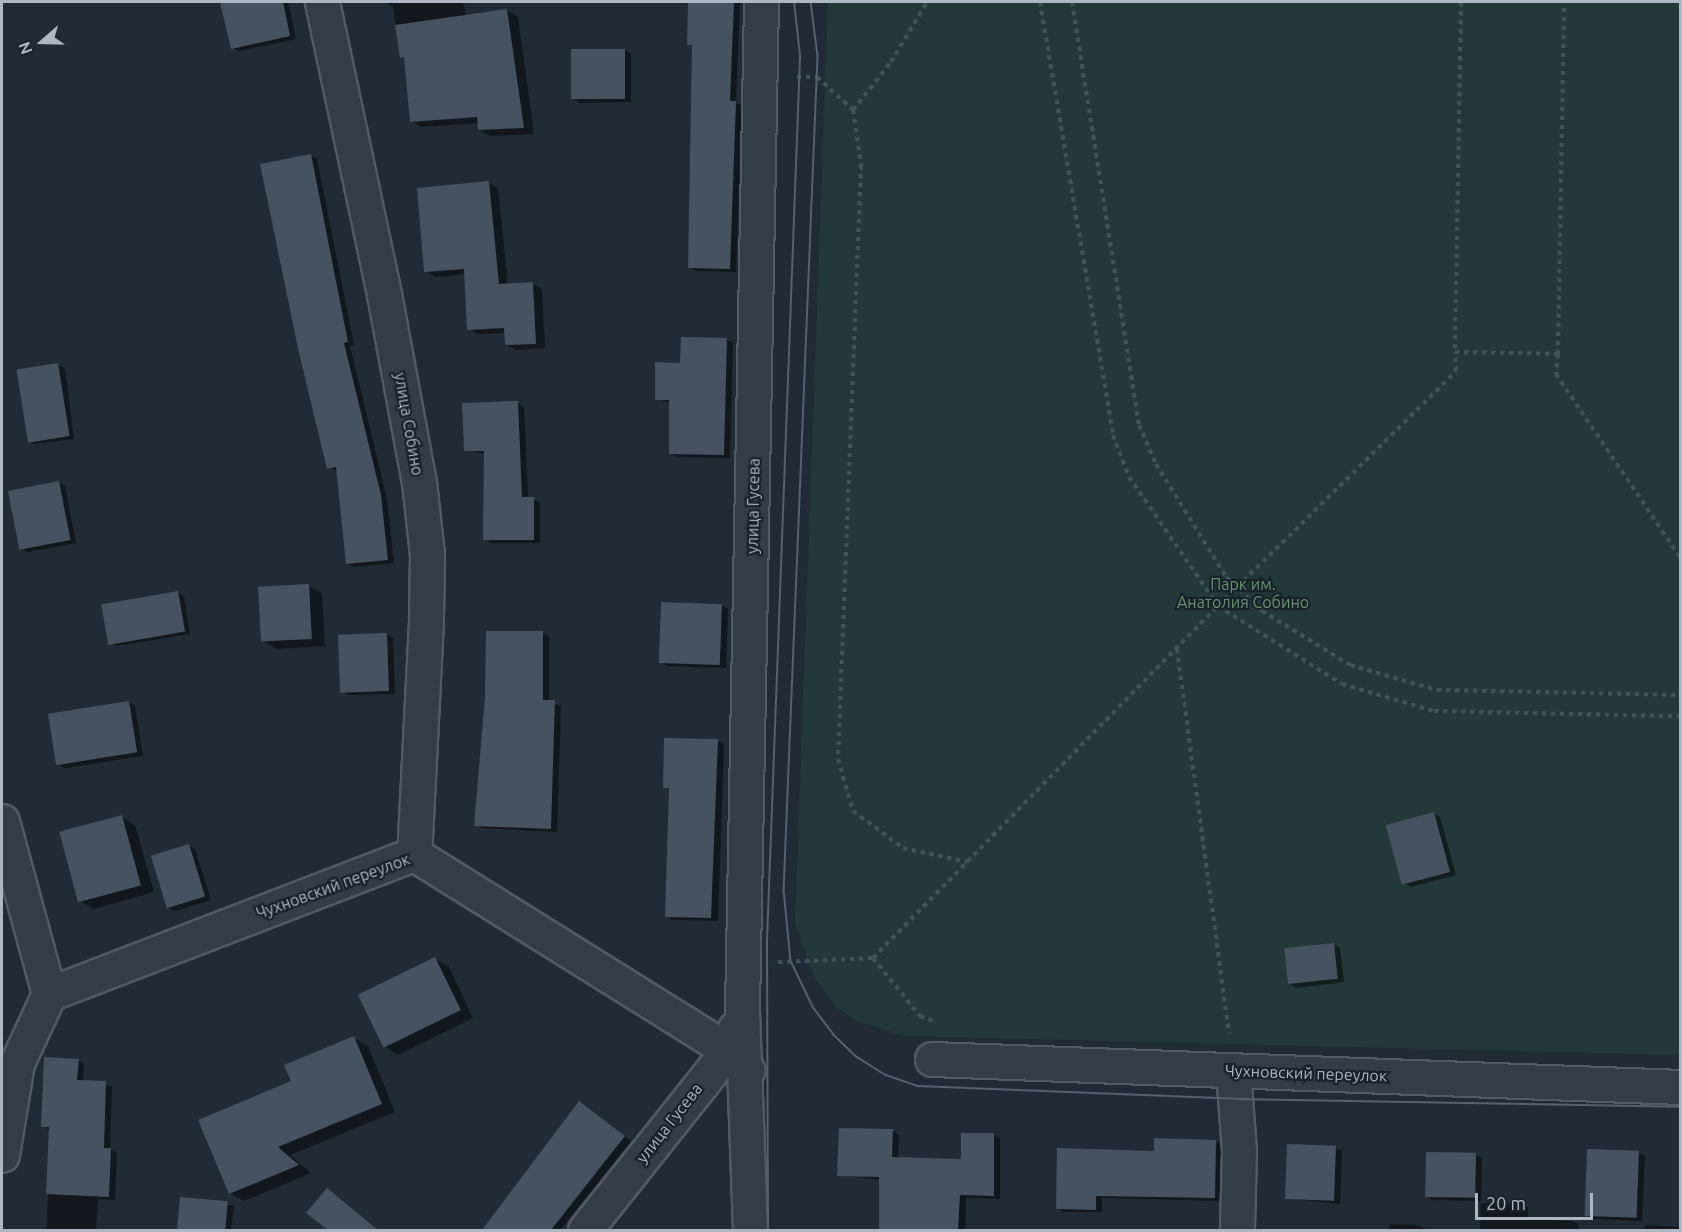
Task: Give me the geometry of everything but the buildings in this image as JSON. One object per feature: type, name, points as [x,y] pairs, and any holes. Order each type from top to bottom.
[{"type":"street","name":"улица Собино","points":[[322,2],[384,294],[419,482],[426,587],[414,854]]},
{"type":"street","name":"улица Гусева","points":[[750,1230],[737,1060],[745,963],[761,2]]},
{"type":"street","points":[[2,821],[49,994],[16,1064],[2,1155]]},
{"type":"street","name":"Чухновский переулок","points":[[49,994],[414,854],[737,1060]]},
{"type":"street","name":"Чухновский переулок","points":[[932,1059],[1680,1087]]},
{"type":"street","name":"улица Гусева","points":[[585,1230],[737,1060]]},
{"type":"street","points":[[1233,1071],[1239,1150],[1237,1230]]},
{"type":"path","points":[[853,110],[891,62],[927,2]]},
{"type":"path","points":[[1040,2],[1113,435],[1129,477],[1218,606],[1342,684],[1434,711],[1680,716]]},
{"type":"path","points":[[1072,2],[1139,425],[1156,464],[1237,588],[1262,611],[1350,665],[1437,690],[1680,695]]},
{"type":"path","points":[[745,963],[873,958],[1218,606],[1456,371],[1461,2]]},
{"type":"path","points":[[1564,2],[1556,374],[1680,557]]},
{"type":"path","points":[[761,76],[817,77],[853,110],[861,165],[838,759],[853,811],[903,848],[968,862]]},
{"type":"path","points":[[1455,352],[1558,354]]},
{"type":"path","points":[[1177,648],[1233,1071]]},
{"type":"green space","name":"Парк им. Анатолия Собино","points":[[828,2],[1680,2],[1680,1055],[904,1036],[854,1020],[835,1006],[815,979],[795,924]]},
{"type":"tram line","points":[[768,1230],[767,941],[800,56],[794,2]]},
{"type":"tram line","points":[[811,2],[818,56],[784,890],[791,961],[813,1007],[833,1034],[857,1057],[886,1075],[918,1086],[1237,1099],[1680,1107]]}]
